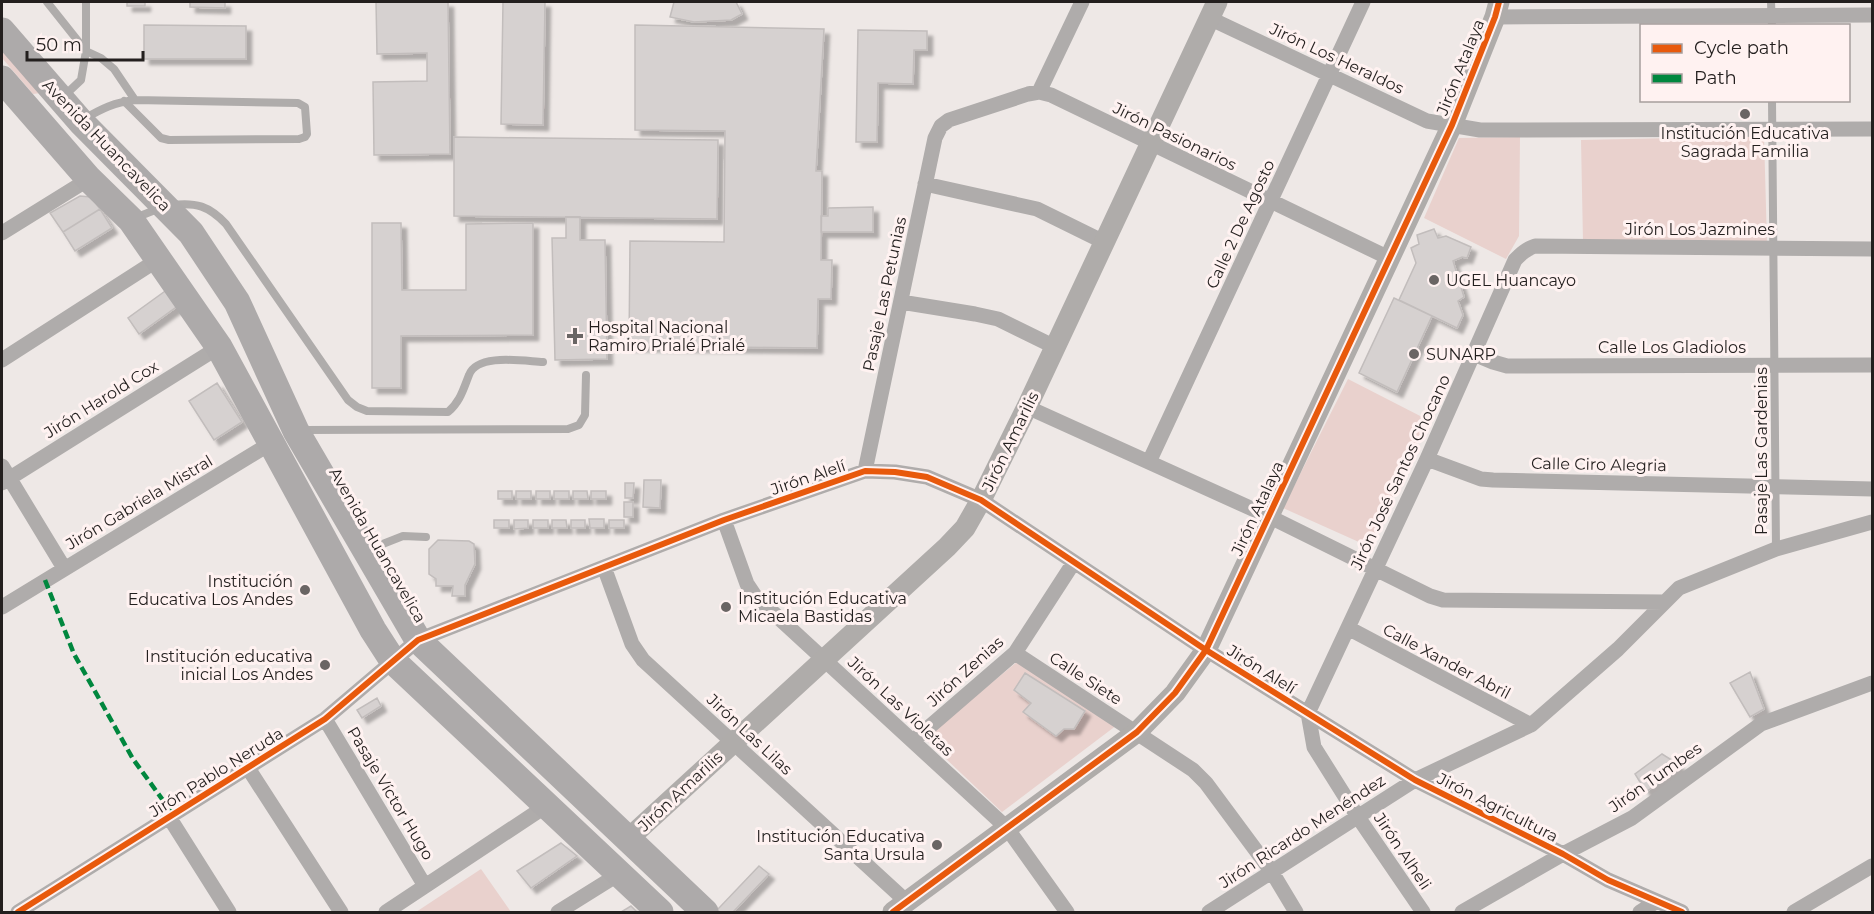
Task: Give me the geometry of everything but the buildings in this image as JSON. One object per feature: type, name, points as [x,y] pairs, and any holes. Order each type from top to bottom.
[{"type":"highway","name":"Avenida Huancavelica","points":[[2,31],[71,110],[191,233],[237,302],[296,431],[418,640],[705,912]]},
{"type":"highway","name":"Avenida Huancavelica","points":[[2,79],[88,179],[131,220],[219,346],[373,630],[393,661],[660,912]]},
{"type":"highway","points":[[48,133],[71,110]]},
{"type":"highway","points":[[329,549],[361,543]]},
{"type":"street","points":[[1039,92],[1082,2]]},
{"type":"street","name":"Calle 2 De Agosto","points":[[1149,462],[1363,2]]},
{"type":"street","points":[[1497,9],[1872,15]]},
{"type":"street","name":"Jirón Atalaya","points":[[900,907],[1137,732],[1175,693],[1206,650],[1452,125],[1497,9]]},
{"type":"street","name":"Jirón Los Heraldos","points":[[1213,10],[1329,74],[1426,121],[1480,130],[1872,129]]},
{"type":"street","name":"Jirón Amarilis","points":[[627,840],[947,547],[964,528],[981,500],[1027,407],[1213,10]]},
{"type":"street","name":"Pasaje Las Petunias","points":[[865,471],[935,138],[941,126],[949,120],[1039,92]]},
{"type":"street","name":"Jirón Pasionarios","points":[[1039,92],[1389,258]]},
{"type":"street","points":[[2,233],[88,179]]},
{"type":"street","points":[[925,184],[1037,209],[1104,242]]},
{"type":"street","name":"Jirón Los Jazmines","points":[[1527,249],[1535,246],[1872,249]]},
{"type":"street","name":"Jirón José Santos Chocano","points":[[1308,713],[1427,459],[1515,260],[1527,249]]},
{"type":"street","points":[[2,360],[159,259]]},
{"type":"street","points":[[901,302],[998,319],[1055,347]]},
{"type":"street","name":"Jirón Harold Cox","points":[[4,476],[219,346]]},
{"type":"street","name":"Calle Los Gladiolos","points":[[1474,354],[1507,366],[1872,365]]},
{"type":"street","points":[[1027,407],[1268,516],[1430,596],[1443,600],[1664,602]]},
{"type":"street","name":"Jirón Gabriela Mistral","points":[[2,607],[271,443],[296,431]]},
{"type":"street","name":"Calle Ciro Alegria","points":[[1427,459],[1487,480],[1872,489]]},
{"type":"street","name":"Jirón Alelí","points":[[418,640],[724,520],[865,471],[894,472],[927,477],[981,500],[1206,650],[1308,713]]},
{"type":"street","points":[[4,476],[64,568]]},
{"type":"street","name":"Jirón Las Violetas","points":[[724,520],[747,584],[755,596],[1007,828],[1067,912]]},
{"type":"street","name":"Jirón Ricardo Menéndez","points":[[1209,912],[1415,780],[1531,725],[1618,649],[1678,588],[1776,549],[1872,522]]},
{"type":"street","name":"Jirón Zenias","points":[[912,741],[1015,653],[1074,562]]},
{"type":"street","name":"Jirón Las Lilas","points":[[604,567],[632,644],[643,660],[733,742],[900,907]]},
{"type":"street","name":"Calle Xander Abril","points":[[1347,628],[1531,725]]},
{"type":"street","name":"Jirón Pablo Neruda","points":[[18,912],[325,719],[418,640]]},
{"type":"street","name":"Calle Siete","points":[[1015,653],[1192,770],[1206,783],[1272,872],[1296,912]]},
{"type":"street","name":"Jirón Tumbes","points":[[1462,912],[1563,854],[1632,818],[1761,724],[1872,683]]},
{"type":"street","name":"Jirón Agricultura","points":[[1308,713],[1415,780],[1563,854],[1608,880],[1682,912]]},
{"type":"street","name":"Jirón Alheli","points":[[1308,713],[1314,747],[1358,817],[1423,912]]},
{"type":"street","name":"Pasaje Víctor Hugo","points":[[325,719],[425,886]]},
{"type":"street","points":[[248,768],[341,912]]},
{"type":"street","points":[[386,912],[546,806]]},
{"type":"street","points":[[169,817],[229,912]]},
{"type":"street","points":[[1794,912],[1872,866]]},
{"type":"street","points":[[558,912],[619,874]]},
{"type":"street","points":[[1640,912],[1657,901]]},
{"type":"lane","points":[[47,2],[86,51],[101,58],[114,69],[135,100]]},
{"type":"lane","points":[[86,2],[86,51],[81,80],[71,110],[104,107],[124,101],[135,100],[298,103],[305,107],[306,134],[299,139],[168,141],[161,138],[124,101]]},
{"type":"lane","name":"Pasaje Las Gardenias","points":[[1772,102],[1776,549]]},
{"type":"lane","points":[[131,220],[164,206],[181,204],[200,205],[214,211],[226,224],[348,400],[367,411],[448,412],[457,404],[471,369],[488,360],[543,362]]},
{"type":"lane","points":[[296,431],[568,429],[579,425],[585,415],[586,375]]},
{"type":"lane","points":[[361,543],[403,536],[426,537]]},
{"type":"shaded area","points":[[2,39],[41,93],[33,94],[2,58]]},
{"type":"shaded area","points":[[1764,136],[1767,243],[1583,242],[1581,140]]},
{"type":"shaded area","points":[[1520,137],[1519,236],[1506,259],[1424,218],[1459,138]]},
{"type":"shaded area","points":[[1348,379],[1428,420],[1370,547],[1283,508]]},
{"type":"shaded area","points":[[1017,662],[1117,725],[1002,812],[924,738]]},
{"type":"shaded area","points":[[481,869],[511,912],[416,912]]},
{"type":"marked path","points":[[45,580],[74,654],[133,759],[173,814]]},
{"type":"cycle path","points":[[893,912],[1137,732],[1175,693],[1206,650],[1452,125],[1499,2]]},
{"type":"cycle path","points":[[18,912],[325,719],[418,640],[724,520],[865,471],[895,472],[927,477],[981,500],[1206,650],[1415,780],[1563,854],[1608,880],[1682,912]]},
{"type":"place","name":"Institución Educativa Sagrada Familia","points":[[1745,114]]},
{"type":"place","name":"UGEL Huancayo","points":[[1434,280]]},
{"type":"place","name":"Hospital Nacional Ramiro Prialé Prialé","points":[[575,336]]},
{"type":"place","name":"SUNARP","points":[[1414,354]]},
{"type":"place","name":"Institución Educativa Los Andes","points":[[305,590]]},
{"type":"place","name":"Institución Educativa Micaela Bastidas","points":[[726,607]]},
{"type":"place","name":"Institución educativa inicial Los Andes","points":[[325,665]]},
{"type":"place","name":"Institución Educativa Santa Ursula","points":[[937,845]]}]
